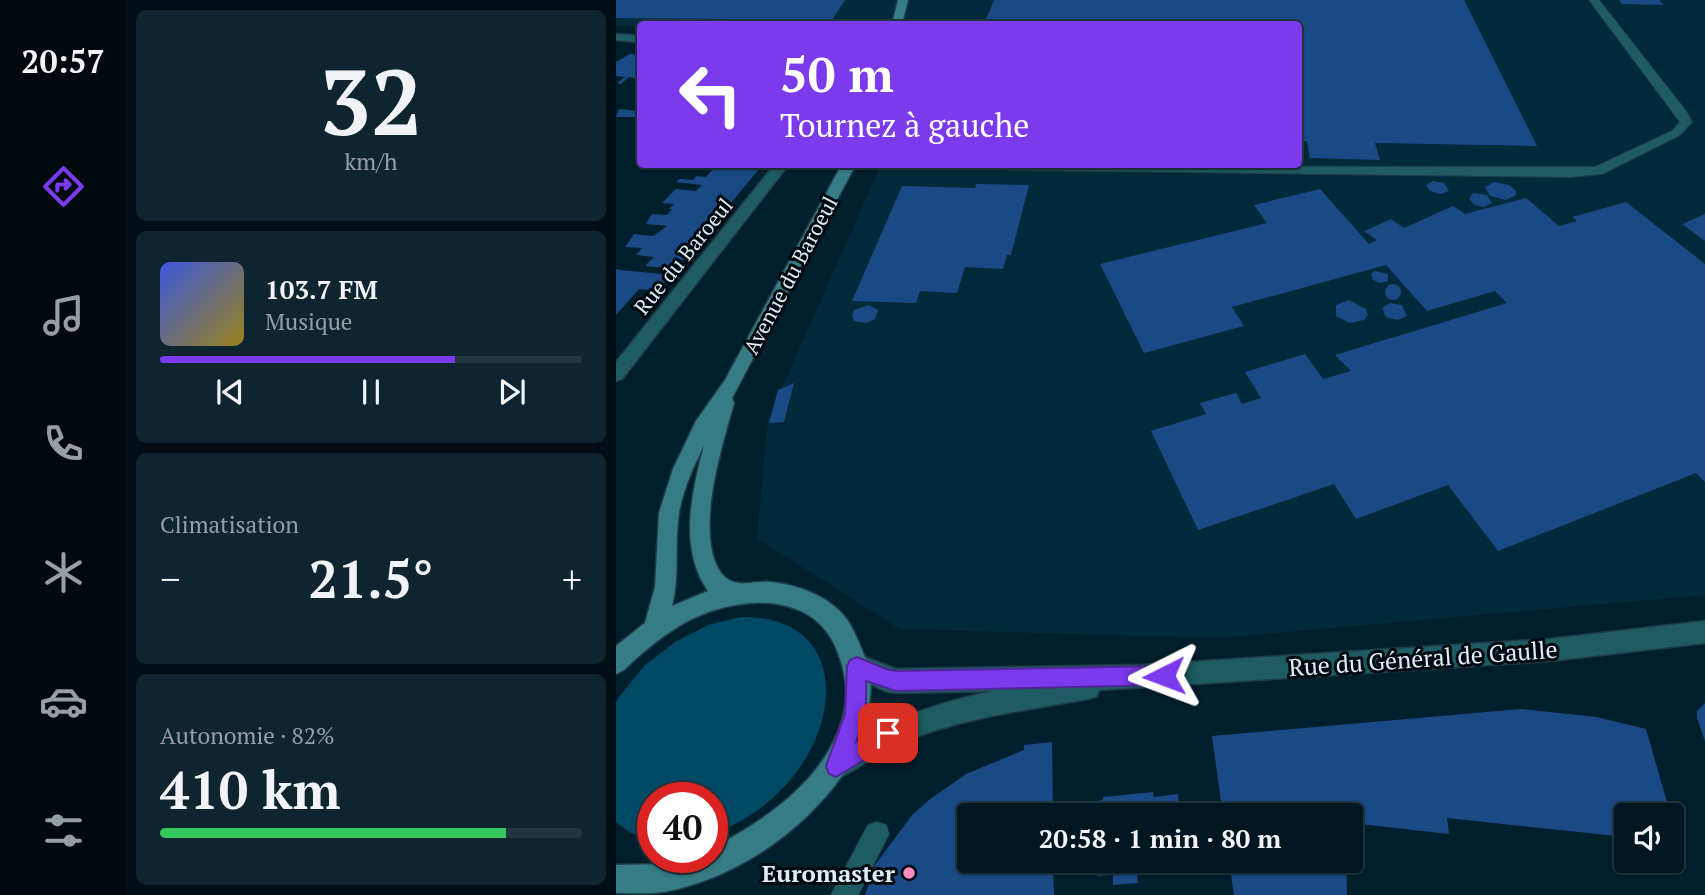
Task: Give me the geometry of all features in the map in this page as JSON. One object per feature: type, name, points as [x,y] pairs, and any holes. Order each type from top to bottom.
[{"type":"main road","points":[[898,21],[903,0]]},
{"type":"main road","name":"Avenue du Baroeul","points":[[653,630],[666,587],[667,527],[673,500],[703,426],[731,385],[847,168]]},
{"type":"main road","name":"Avenue du Baroeul","points":[[731,385],[707,471],[701,536],[709,575],[722,588],[740,594]]},
{"type":"main road","points":[[616,662],[653,630],[688,610],[740,594],[774,592],[817,606],[838,625],[853,651],[857,666],[856,714],[836,766],[810,804],[776,838],[736,865],[692,882],[648,890],[616,879]]},
{"type":"street","points":[[616,37],[637,39]]},
{"type":"street","name":"Rue du Baroeul","points":[[616,374],[780,168]]},
{"type":"street","name":"Rue du Général de Gaulle","points":[[857,666],[896,681],[1141,677],[1538,651],[1705,632]]},
{"type":"street","name":"Rue du Général de Gaulle","points":[[836,766],[880,737],[922,721],[963,710],[1141,677]]},
{"type":"lane","points":[[1098,168],[1277,172],[1334,169],[1583,173],[1598,171],[1676,133],[1686,122],[1682,113],[1594,0]]},
{"type":"lane","points":[[844,895],[877,834]]},
{"type":"shaded area","points":[[616,0],[1705,0],[1705,595],[1218,638],[900,629],[757,538],[768,419],[880,168],[1302,168],[1302,21],[637,21],[637,26],[616,26]]},
{"type":"shaded area","points":[[741,617],[775,621],[800,633],[816,651],[824,674],[826,700],[820,727],[808,754],[791,779],[774,797],[745,818],[728,827],[728,782],[637,782],[637,835],[631,833],[616,822],[616,702],[644,666],[675,642],[708,625]]},
{"type":"building","points":[[616,0],[845,0],[832,20],[616,18]]},
{"type":"building","points":[[994,0],[1464,0],[1537,146],[1375,143],[1380,160],[1310,158],[1307,141],[1302,141],[1302,21],[985,21]]},
{"type":"building","points":[[1619,0],[1659,0],[1664,5],[1622,4]]},
{"type":"building","points":[[630,54],[637,55],[637,78],[629,77],[621,84],[617,83],[625,77],[616,76],[616,62]]},
{"type":"building","points":[[619,109],[636,111],[637,117],[616,117]]},
{"type":"building","points":[[714,168],[760,168],[684,260],[675,259],[667,268],[645,266],[654,257],[636,255],[642,248],[625,247],[634,234],[653,236],[667,226],[646,224],[652,214],[667,215],[674,204],[662,203],[676,189],[696,191],[702,185],[676,182],[679,179],[706,177]]},
{"type":"building","points":[[1433,181],[1444,183],[1449,191],[1441,194],[1430,191],[1426,185]]},
{"type":"building","points":[[1494,182],[1509,185],[1516,191],[1516,195],[1506,200],[1490,196],[1485,187]]},
{"type":"building","points":[[976,184],[1029,185],[1011,255],[1007,255],[1003,269],[965,267],[957,293],[920,291],[916,303],[852,301],[902,186],[975,188]]},
{"type":"building","points":[[1320,189],[1369,244],[1377,240],[1364,231],[1391,219],[1404,228],[1453,206],[1465,214],[1526,198],[1559,226],[1577,221],[1572,217],[1626,202],[1705,264],[1705,482],[1696,473],[1498,551],[1448,485],[1356,519],[1334,484],[1198,530],[1151,431],[1206,414],[1200,403],[1236,393],[1242,404],[1261,398],[1245,372],[1305,354],[1323,379],[1351,371],[1335,355],[1507,303],[1495,291],[1427,311],[1386,265],[1232,307],[1244,326],[1144,353],[1100,264],[1267,223],[1254,205]]},
{"type":"building","points":[[1473,193],[1487,195],[1492,203],[1484,207],[1475,205],[1469,199]]},
{"type":"building","points":[[1705,214],[1705,241],[1682,224]]},
{"type":"building","points":[[616,269],[671,275],[658,291],[639,289],[616,315]]},
{"type":"building","points":[[1375,271],[1388,274],[1388,281],[1380,283],[1373,280],[1371,274]]},
{"type":"building","points":[[1393,284],[1399,286],[1399,298],[1393,300],[1387,298],[1385,292],[1387,286]]},
{"type":"building","points":[[1349,300],[1366,309],[1368,315],[1364,320],[1350,323],[1336,316],[1336,305]]},
{"type":"building","points":[[1390,303],[1402,305],[1407,316],[1398,320],[1386,317],[1382,308]]},
{"type":"building","points":[[869,305],[878,310],[875,319],[866,323],[854,321],[854,310]]},
{"type":"building","points":[[794,383],[784,422],[769,423],[778,390]]},
{"type":"building","points":[[1705,703],[1705,741],[1697,711]]},
{"type":"building","points":[[1521,709],[1596,717],[1646,729],[1667,803],[1614,803],[1614,836],[1447,818],[1449,834],[1363,824],[1363,803],[1221,803],[1212,736]]},
{"type":"building","points":[[1052,742],[1053,803],[957,803],[957,873],[1053,873],[1054,895],[865,895],[875,865],[912,815],[966,774],[1024,750],[1024,745]]},
{"type":"building","points":[[1153,792],[1154,797],[1178,794],[1179,803],[1095,803],[1103,800],[1103,797]]},
{"type":"building","points":[[1097,873],[1137,873],[1138,883],[1113,885],[1113,875],[1097,876]]},
{"type":"building","points":[[1231,873],[1346,873],[1347,895],[1234,895]]},
{"type":"place","name":"Euromaster","points":[[909,873]]},
{"type":"route","points":[[888,733],[836,766],[856,714],[857,666],[874,675],[896,681],[1164,676]]}]
